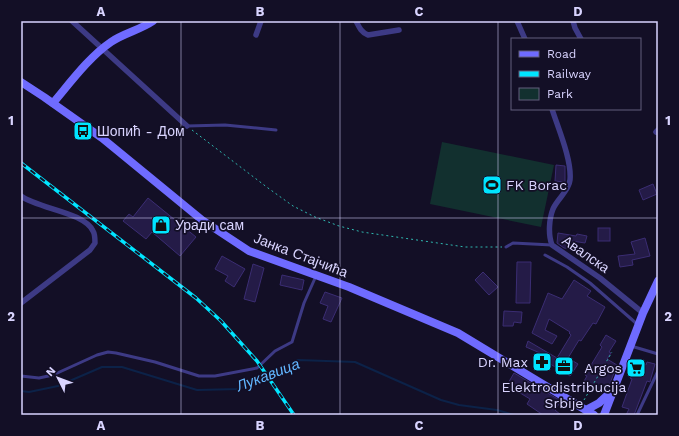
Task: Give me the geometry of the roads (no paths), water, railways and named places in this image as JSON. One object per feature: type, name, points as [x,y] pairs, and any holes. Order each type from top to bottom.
[{"type":"street","points":[[72,21],[187,126]]},
{"type":"street","points":[[53,103],[103,48],[113,41],[153,21]]},
{"type":"street","points":[[256,35],[261,21]]},
{"type":"street","points":[[356,21],[360,29],[368,35],[399,30]]},
{"type":"street","points":[[517,21],[525,38]]},
{"type":"street","points":[[573,21],[580,38]]},
{"type":"street","name":"Јанка Стајчића","points":[[21,82],[102,138],[202,220],[249,251],[349,287],[458,332],[584,407],[594,415]]},
{"type":"street","name":"Авалска","points":[[552,110],[570,166],[570,182],[553,209],[550,224],[550,240],[552,246],[600,278],[643,313]]},
{"type":"street","points":[[21,196],[35,203],[76,217],[90,226],[94,232],[95,243],[90,250],[21,303]]},
{"type":"street","points":[[604,415],[643,313],[658,281]]},
{"type":"street","points":[[584,407],[598,403],[615,388]]},
{"type":"lane","points":[[187,126],[225,125],[276,130]]},
{"type":"lane","points":[[506,247],[513,243],[552,246]]},
{"type":"lane","points":[[545,255],[567,267],[590,284],[639,326]]},
{"type":"lane","points":[[21,376],[39,378],[53,375],[97,355],[108,352],[155,362],[194,375],[215,376],[254,369],[260,366],[275,351],[292,342],[304,303],[316,275]]},
{"type":"lane","points":[[631,346],[658,354]]},
{"type":"lane","points":[[638,415],[654,383],[658,371]]},
{"type":"lane","points":[[654,383],[658,384]]},
{"type":"waterway","name":"Лукавица","points":[[21,391],[29,392],[58,386],[102,367],[122,367],[197,390],[239,389],[298,360],[355,362],[441,400],[459,405],[497,410],[514,415]]},
{"type":"railway","points":[[21,163],[196,298],[221,321],[257,361],[294,415]]},
{"type":"place","name":"Шопић - Дом","points":[[83,131]]},
{"type":"place","name":"FK Borac","points":[[492,185]]},
{"type":"place","name":"Уради сам","points":[[161,225]]},
{"type":"place","name":"Dr. Max","points":[[542,362]]},
{"type":"place","name":"Elektrodistribucija Srbije","points":[[564,366]]},
{"type":"place","name":"Argos","points":[[636,368]]}]
